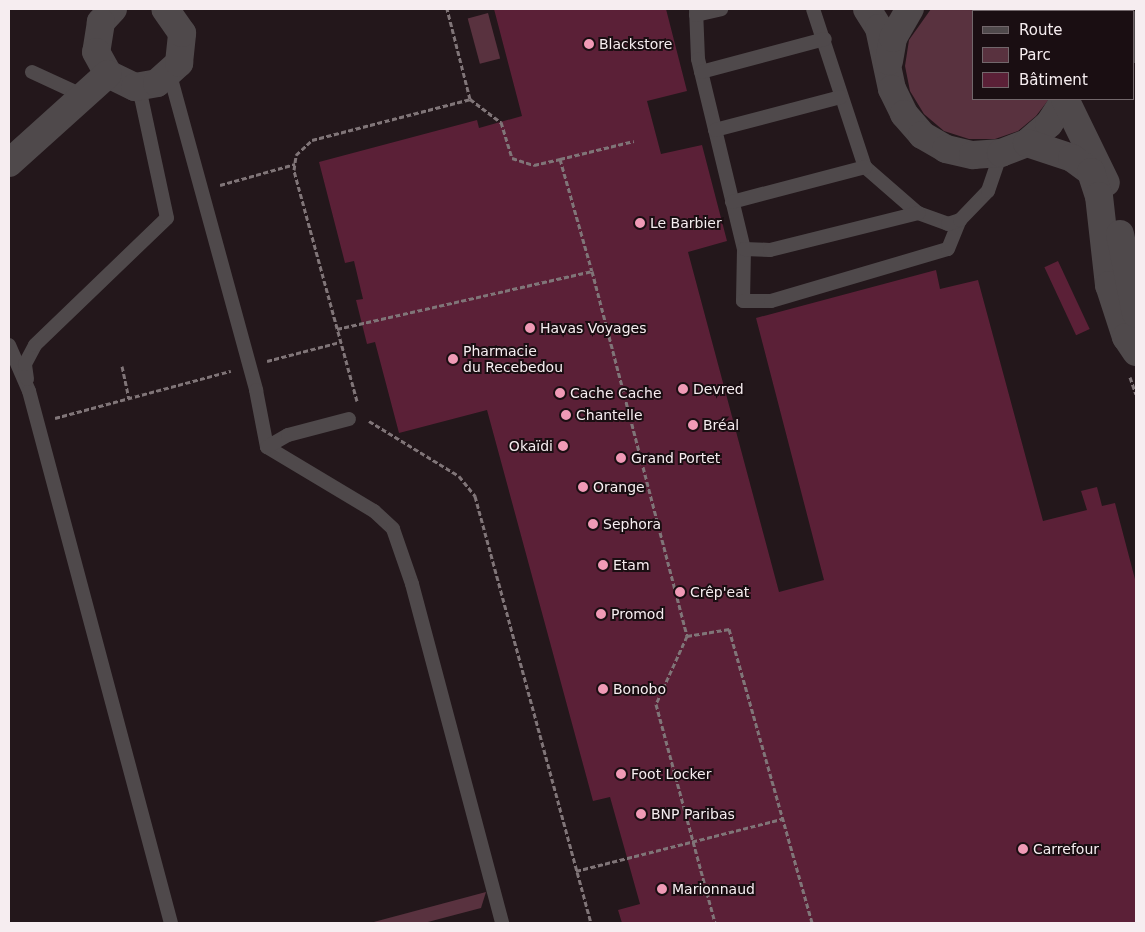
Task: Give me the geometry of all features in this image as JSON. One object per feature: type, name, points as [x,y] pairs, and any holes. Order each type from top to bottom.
[{"type":"street","points":[[113,9],[96,37],[96,52],[108,74],[120,83],[139,87],[170,75],[183,48],[182,32],[171,10]]},
{"type":"street","points":[[867,9],[879,28],[900,106],[922,135],[964,153],[1001,153],[1027,143],[1049,124],[1064,100]]},
{"type":"street","points":[[889,61],[893,38],[910,9]]},
{"type":"street","points":[[9,163],[108,74]]},
{"type":"street","points":[[1066,100],[1090,142],[1116,208],[1136,313]]},
{"type":"street","points":[[1027,143],[1072,158],[1091,172],[1099,196],[1109,285],[1126,337],[1136,352]]},
{"type":"lane","points":[[721,9],[696,12],[701,72],[744,250],[743,301],[771,301],[948,249],[960,220],[988,191],[1001,153]]},
{"type":"lane","points":[[813,9],[825,39],[841,97],[865,167],[918,213],[948,224],[960,220]]},
{"type":"lane","points":[[701,72],[825,39]]},
{"type":"lane","points":[[32,72],[84,96]]},
{"type":"lane","points":[[170,75],[256,390],[267,447],[374,511],[393,529],[403,551],[502,923]]},
{"type":"lane","points":[[139,87],[167,218],[35,345],[25,364],[29,391],[171,923]]},
{"type":"lane","points":[[715,130],[841,97]]},
{"type":"lane","points":[[732,202],[865,167]]},
{"type":"lane","points":[[744,250],[770,250],[918,213]]},
{"type":"lane","points":[[9,345],[29,391]]},
{"type":"lane","points":[[267,447],[288,435],[349,420]]},
{"type":"path","points":[[447,9],[470,98],[501,122],[512,158],[534,165],[634,141]]},
{"type":"path","points":[[359,409],[295,164],[296,155],[312,140],[470,98]]},
{"type":"path","points":[[560,159],[592,271],[687,636],[656,704],[715,923]]},
{"type":"path","points":[[214,186],[295,164]]},
{"type":"path","points":[[337,329],[592,271]]},
{"type":"path","points":[[262,362],[340,342]]},
{"type":"path","points":[[122,366],[129,398]]},
{"type":"path","points":[[50,419],[237,369]]},
{"type":"path","points":[[364,415],[374,428],[459,476],[475,496],[590,923]]},
{"type":"path","points":[[687,636],[729,629],[812,923]]},
{"type":"path","points":[[576,871],[692,839],[782,819]]},
{"type":"green space","points":[[931,9],[1033,9],[972,10],[972,100],[1048,100],[1036,116],[1018,131],[995,139],[969,139],[944,131],[924,114],[910,91],[905,66],[909,40]]},
{"type":"green space","points":[[488,13],[500,58],[480,64],[468,18]]},
{"type":"green space","points":[[486,892],[481,908],[424,923],[370,923]]},
{"type":"building","name":"Grand Portet","points":[[494,9],[666,9],[687,91],[647,101],[661,154],[702,145],[727,241],[688,252],[779,592],[824,580],[756,318],[936,270],[940,289],[978,280],[1043,521],[1087,510],[1081,491],[1097,487],[1102,506],[1115,503],[1136,583],[1136,923],[622,923],[618,910],[640,904],[610,797],[593,801],[487,410],[399,433],[375,342],[367,344],[356,300],[363,299],[354,261],[345,263],[319,162],[477,120],[479,128],[522,116]]},
{"type":"building","points":[[1058,261],[1090,329],[1076,335],[1044,267]]},
{"type":"place","name":"Blackstore","points":[[589,44]]},
{"type":"place","name":"Le Barbier","points":[[640,223]]},
{"type":"place","name":"Havas Voyages","points":[[530,328]]},
{"type":"place","name":"Pharmacie du Recebedou","points":[[453,359]]},
{"type":"place","name":"Devred","points":[[683,389]]},
{"type":"place","name":"Cache Cache","points":[[560,393]]},
{"type":"place","name":"Chantelle","points":[[566,415]]},
{"type":"place","name":"Bréal","points":[[693,425]]},
{"type":"place","name":"Okaïdi","points":[[563,446]]},
{"type":"place","name":"Grand Portet","points":[[621,458]]},
{"type":"place","name":"Orange","points":[[583,487]]},
{"type":"place","name":"Sephora","points":[[593,524]]},
{"type":"place","name":"Etam","points":[[603,565]]},
{"type":"place","name":"Crêp'eat","points":[[680,592]]},
{"type":"place","name":"Promod","points":[[601,614]]},
{"type":"place","name":"Bonobo","points":[[603,689]]},
{"type":"place","name":"Foot Locker","points":[[621,774]]},
{"type":"place","name":"BNP Paribas","points":[[641,814]]},
{"type":"place","name":"Carrefour","points":[[1023,849]]},
{"type":"place","name":"Marionnaud","points":[[662,889]]}]
